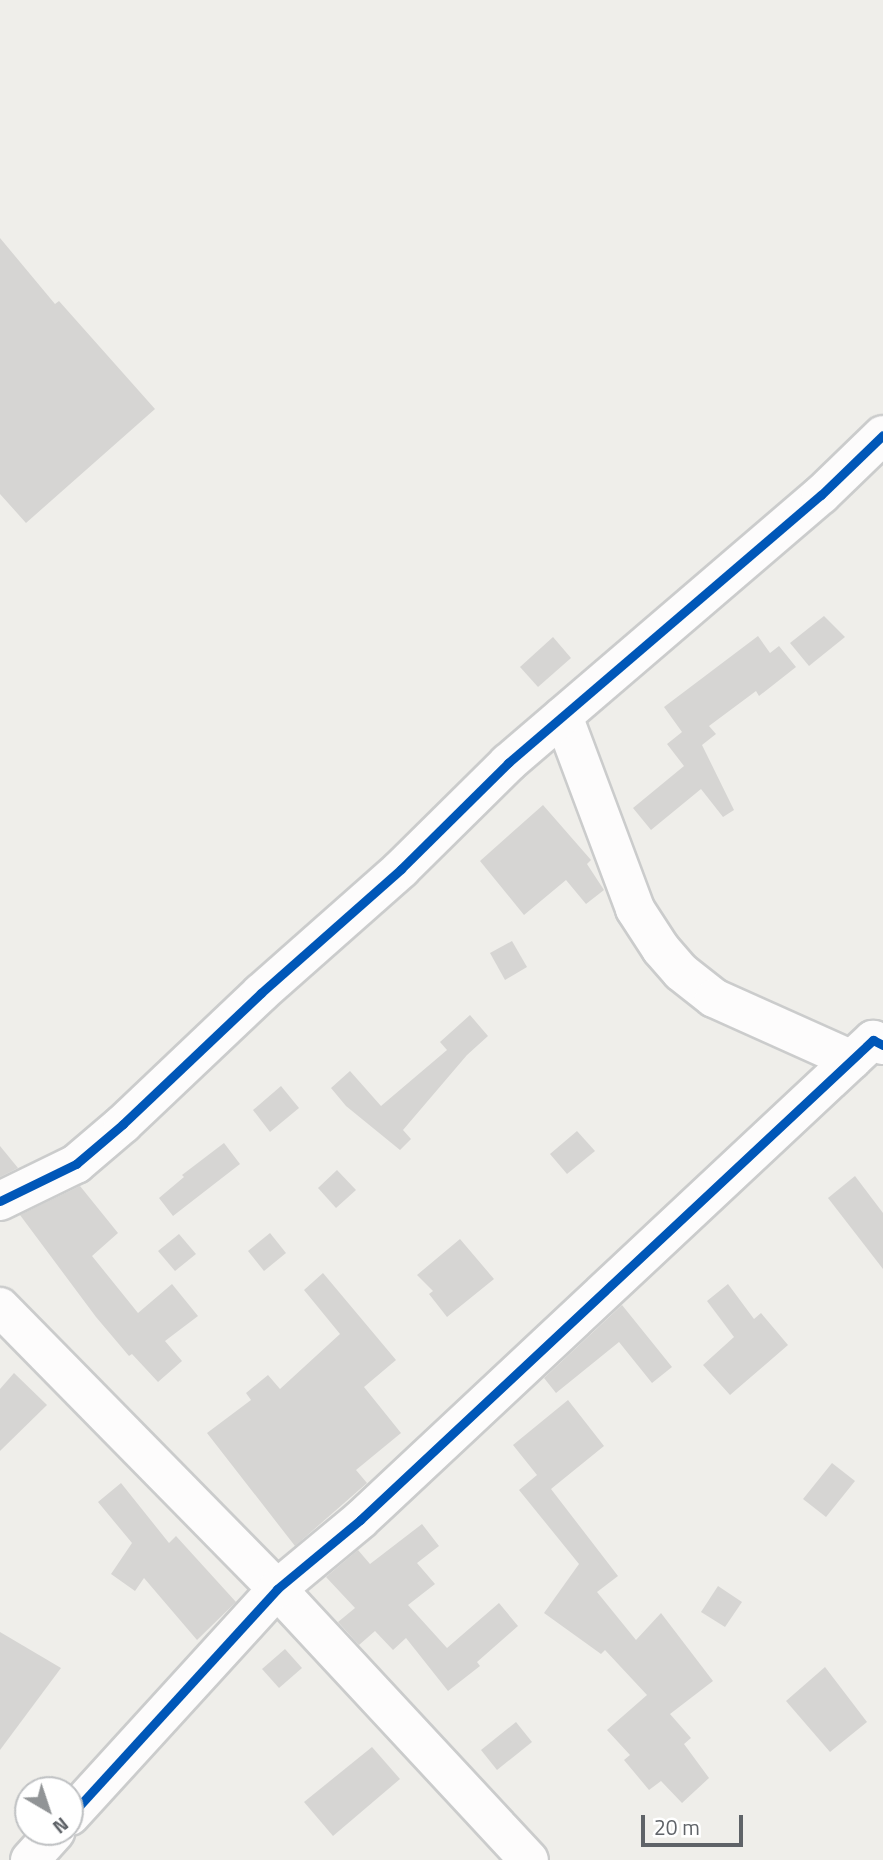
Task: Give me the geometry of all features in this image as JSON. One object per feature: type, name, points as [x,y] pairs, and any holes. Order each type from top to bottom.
[{"type":"street","points":[[0,1201],[76,1164],[123,1125],[261,993],[401,869],[508,763],[821,495],[883,435]]},
{"type":"street","points":[[563,716],[635,909],[661,949],[681,972],[714,998],[873,1044]]},
{"type":"street","points":[[84,1801],[277,1589],[360,1520],[873,1044]]},
{"type":"street","points":[[0,1307],[277,1589],[529,1860]]},
{"type":"street","points":[[30,1860],[42,1846]]},
{"type":"building","points":[[0,238],[55,304],[59,301],[155,409],[26,523],[0,494]]},
{"type":"building","points":[[824,616],[845,637],[809,666],[790,643]]},
{"type":"building","points":[[758,636],[770,653],[779,646],[796,667],[759,696],[756,691],[709,726],[716,734],[702,745],[734,810],[723,817],[701,789],[651,830],[633,808],[684,766],[667,744],[682,732],[664,707]]},
{"type":"building","points":[[553,637],[571,658],[538,687],[520,667]]},
{"type":"building","points":[[543,805],[591,860],[587,864],[604,890],[586,904],[566,880],[524,915],[480,861]]},
{"type":"building","points":[[512,941],[527,967],[505,980],[490,953]]},
{"type":"building","points":[[470,1015],[488,1036],[467,1055],[403,1130],[411,1139],[400,1150],[346,1106],[331,1088],[350,1071],[381,1106],[447,1050],[440,1042]]},
{"type":"building","points":[[281,1086],[299,1108],[270,1132],[253,1110]]},
{"type":"building","points":[[577,1131],[595,1151],[567,1174],[550,1154]]},
{"type":"building","points":[[224,1143],[240,1164],[173,1216],[159,1198],[184,1177],[182,1175]]},
{"type":"building","points":[[0,1146],[18,1168],[0,1177]]},
{"type":"building","points":[[337,1170],[356,1190],[336,1208],[318,1188]]},
{"type":"building","points":[[855,1176],[883,1213],[883,1269],[828,1198]]},
{"type":"building","points":[[80,1186],[118,1233],[92,1256],[138,1313],[172,1284],[198,1316],[165,1341],[182,1361],[158,1382],[132,1354],[129,1356],[96,1317],[20,1215]]},
{"type":"building","points":[[270,1233],[286,1253],[264,1271],[248,1251]]},
{"type":"building","points":[[179,1234],[196,1254],[175,1271],[158,1251]]},
{"type":"building","points":[[460,1239],[494,1279],[447,1317],[429,1294],[433,1291],[417,1275]]},
{"type":"building","points":[[323,1273],[396,1360],[364,1387],[401,1433],[356,1470],[367,1483],[295,1546],[207,1433],[251,1400],[246,1393],[268,1375],[280,1389],[340,1334],[304,1290]]},
{"type":"building","points":[[728,1284],[754,1319],[761,1313],[788,1345],[730,1395],[703,1365],[734,1337],[707,1301]]},
{"type":"building","points":[[622,1305],[672,1367],[652,1383],[619,1342],[556,1393],[544,1378]]},
{"type":"building","points":[[14,1373],[47,1405],[0,1451],[0,1389]]},
{"type":"building","points":[[568,1400],[604,1446],[551,1489],[618,1576],[597,1592],[636,1640],[661,1613],[713,1681],[670,1714],[691,1738],[684,1744],[709,1778],[682,1803],[661,1781],[649,1790],[624,1760],[630,1755],[607,1730],[647,1695],[605,1650],[601,1654],[544,1613],[579,1564],[519,1490],[537,1475],[513,1445]]},
{"type":"building","points":[[832,1463],[855,1481],[826,1517],[803,1499]]},
{"type":"building","points":[[121,1483],[169,1543],[176,1536],[236,1602],[197,1640],[144,1578],[135,1591],[111,1574],[132,1543],[98,1502]]},
{"type":"building","points":[[422,1524],[439,1546],[417,1563],[435,1584],[408,1605],[447,1648],[499,1603],[518,1626],[477,1662],[480,1666],[448,1691],[406,1638],[393,1650],[375,1631],[359,1645],[338,1622],[355,1608],[326,1577],[358,1550],[370,1564]]},
{"type":"building","points":[[718,1586],[742,1602],[725,1627],[701,1612]]},
{"type":"building","points":[[0,1632],[61,1668],[0,1750]]},
{"type":"building","points":[[285,1649],[302,1668],[279,1688],[262,1669]]},
{"type":"building","points":[[825,1667],[867,1722],[830,1752],[786,1701]]},
{"type":"building","points":[[516,1722],[532,1742],[497,1770],[481,1750]]},
{"type":"building","points":[[372,1747],[400,1779],[333,1836],[304,1802]]},
{"type":"cycle path","points":[[0,1201],[76,1164],[123,1124],[261,993],[401,869],[508,763],[821,495],[883,435]]},
{"type":"cycle path","points":[[84,1801],[277,1589],[360,1520],[873,1040],[883,1045]]}]
